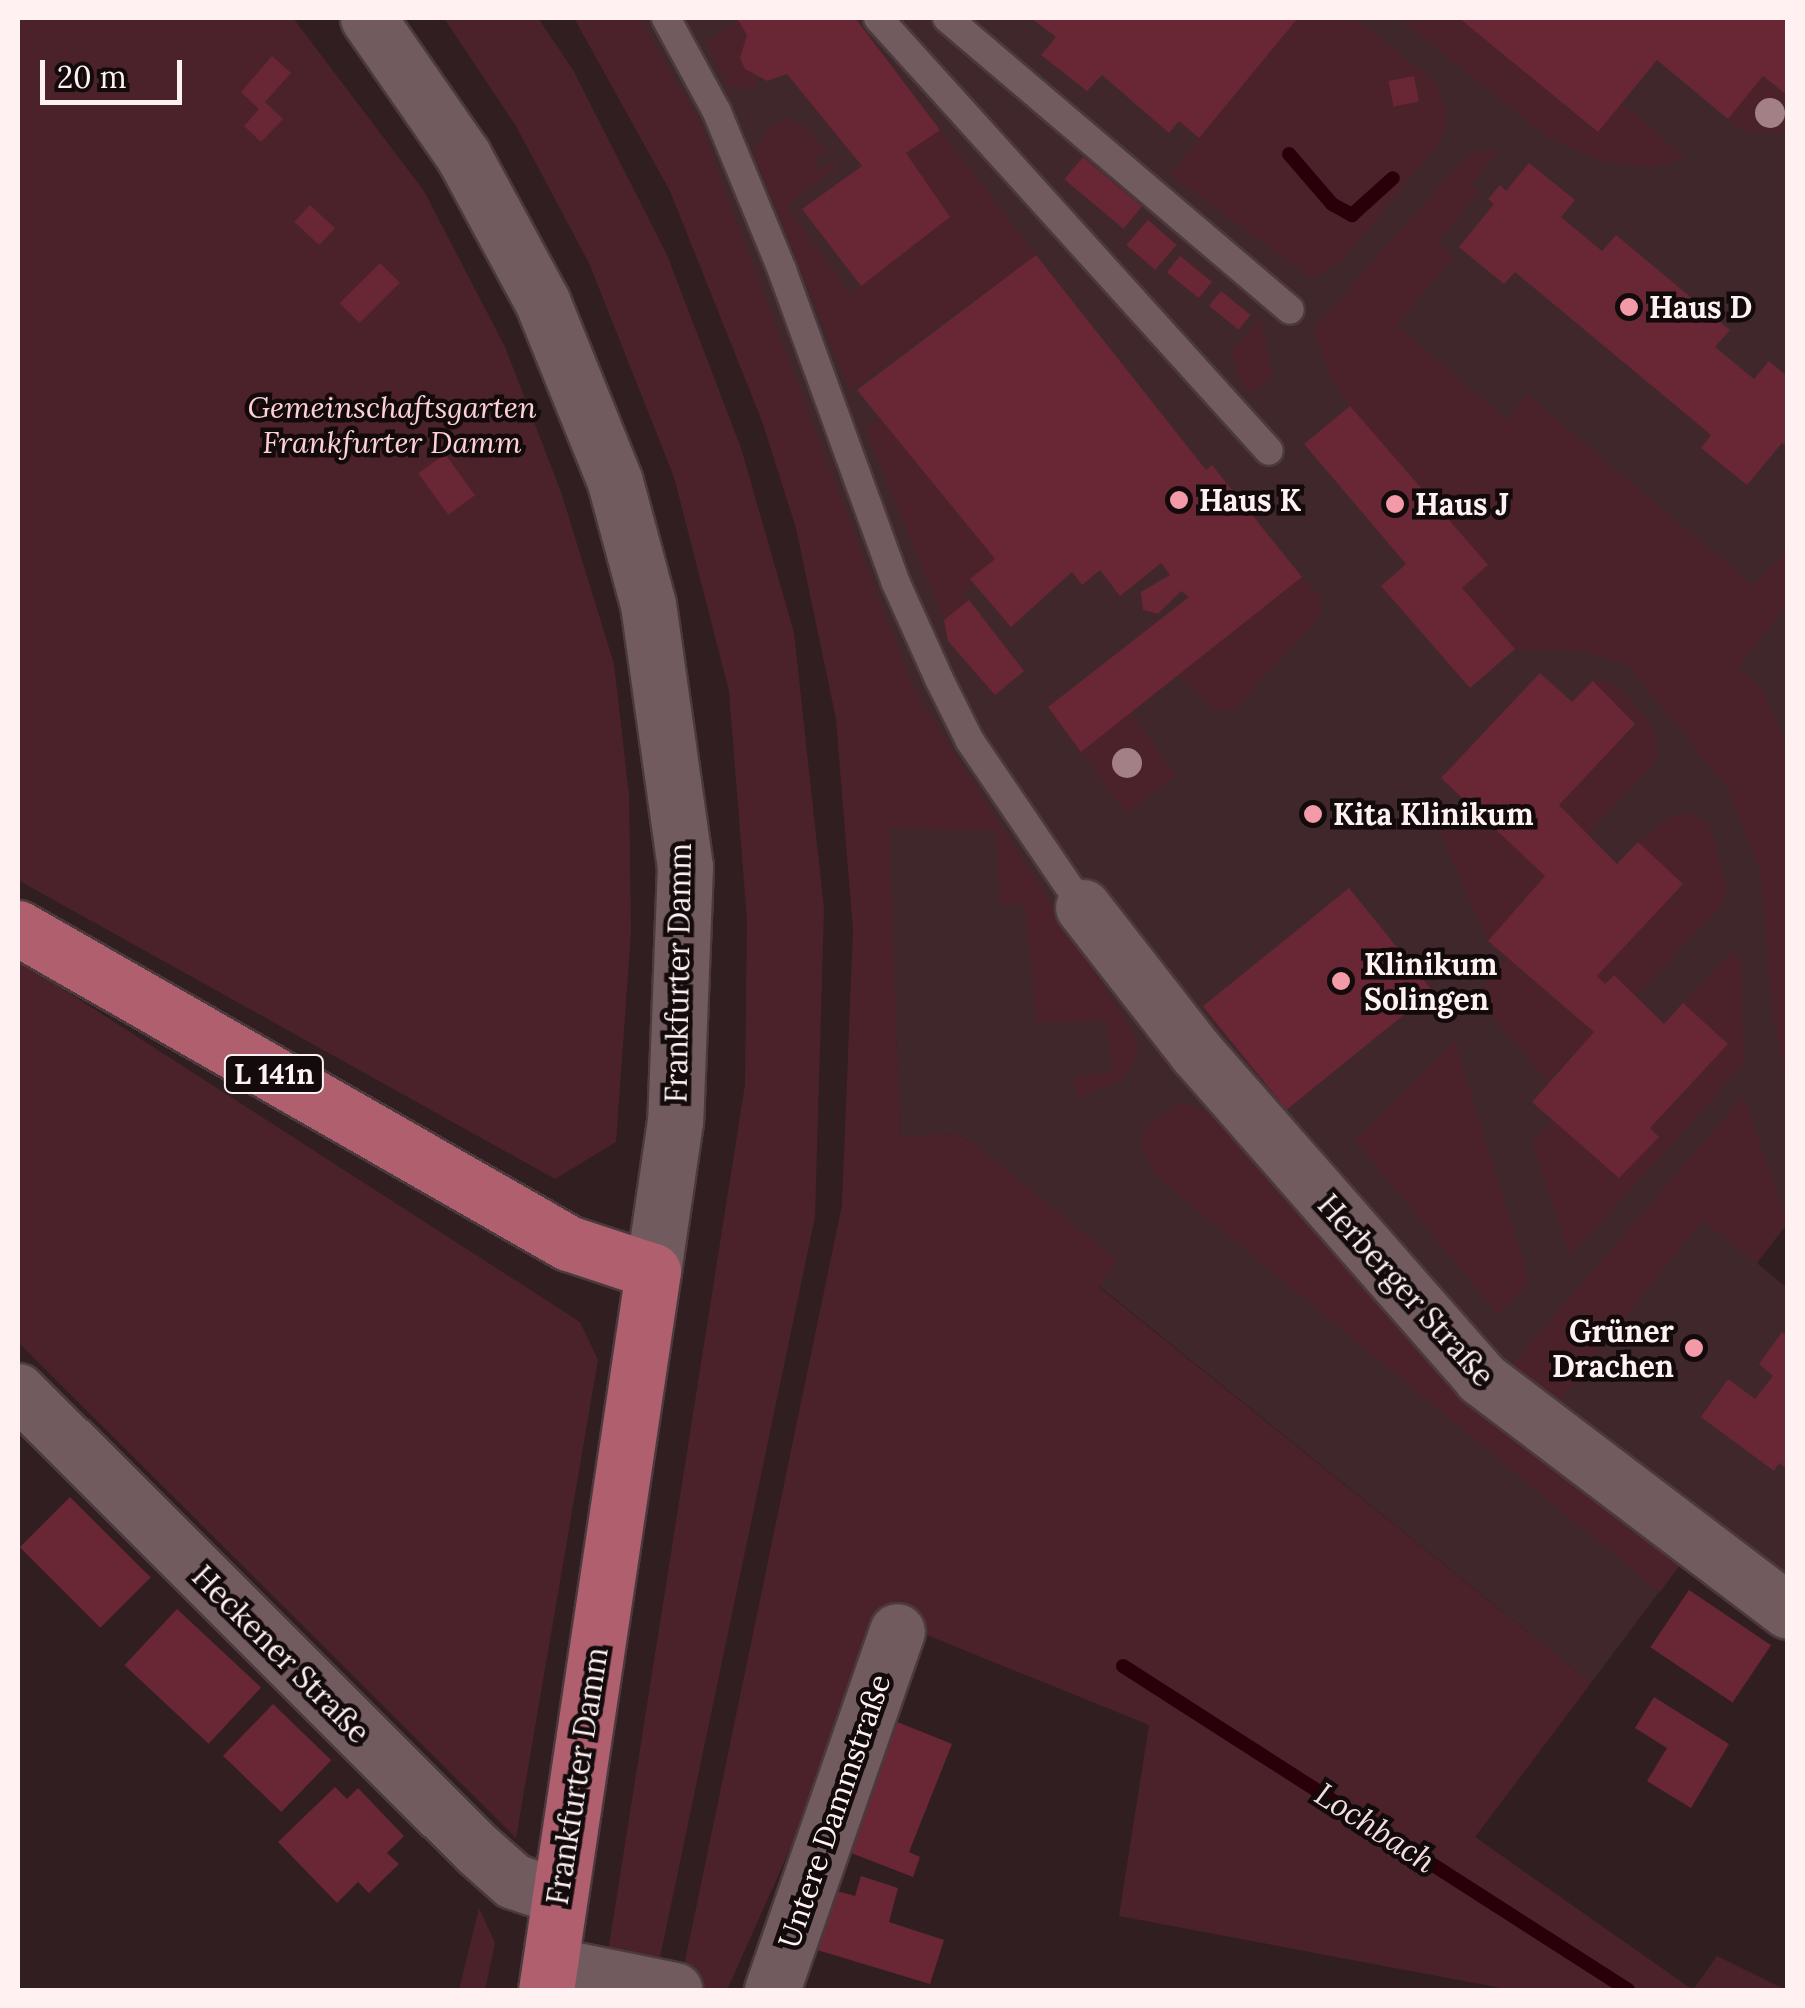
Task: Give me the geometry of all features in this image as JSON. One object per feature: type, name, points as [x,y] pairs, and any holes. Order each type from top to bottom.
[{"type":"main road","name":"L 141n","points":[[18,928],[568,1244],[653,1271]]},
{"type":"main road","name":"Frankfurter Damm","points":[[548,1978],[653,1271]]},
{"type":"street","name":"Frankfurter Damm","points":[[368,18],[463,155],[542,302],[615,482],[648,604],[685,866],[675,1121],[653,1271]]},
{"type":"street","name":"Herberger Straße","points":[[1084,907],[1196,1052],[1481,1378],[1788,1611]]},
{"type":"street","name":"Heckener Straße","points":[[18,1392],[477,1849],[513,1881],[558,1896]]},
{"type":"street","name":"Untere Dammstraße","points":[[772,1990],[897,1631]]},
{"type":"street","points":[[548,1978],[675,1990]]},
{"type":"lane","points":[[666,18],[716,112],[767,235],[895,580],[939,679],[970,741],[1084,907]]},
{"type":"lane","points":[[878,18],[1269,450]]},
{"type":"lane","points":[[947,18],[1290,310]]},
{"type":"shaded area","name":"Klinikum Solingen","points":[[610,18],[1787,18],[1788,1223],[1757,1263],[1787,1288],[1787,1593],[1706,1529],[1591,1683],[1099,1286],[1116,1260],[978,1147],[957,1134],[900,1137],[888,828],[873,702]]},
{"type":"green space","name":"Gemeinschaftsgarten Frankfurter Damm","points":[[18,18],[293,18],[424,191],[505,347],[561,492],[614,664],[629,795],[631,932],[616,1142],[555,1179],[18,880]]},
{"type":"green space","points":[[444,18],[538,18],[573,70],[667,255],[741,448],[794,633],[824,909],[815,1217],[658,1967],[602,1990],[745,1085],[747,920],[729,691],[674,477],[589,263],[516,126]]},
{"type":"green space","points":[[574,18],[639,18],[698,119],[912,687],[1135,1035],[1138,1055],[1122,1081],[1077,1097],[1074,1077],[1113,1071],[1106,1020],[1037,1023],[1025,904],[1000,904],[997,831],[889,828],[900,1136],[957,1134],[978,1147],[1117,1260],[1099,1287],[1591,1683],[1475,1837],[1693,1990],[1512,1990],[1119,1916],[1149,1725],[885,1618],[854,1706],[727,1990],[679,1990],[842,1205],[853,930],[836,719],[796,528],[762,421],[670,191]]},
{"type":"green space","points":[[1298,18],[1354,18],[1436,82],[1447,114],[1440,141],[1342,261],[1311,278],[1170,174]]},
{"type":"green space","points":[[1399,18],[1459,18],[1597,132],[1622,103],[1685,158],[1649,168],[1599,160],[1548,138]]},
{"type":"green space","points":[[738,20],[747,35],[740,58],[757,76],[755,88],[727,86],[706,42]]},
{"type":"green space","points":[[1763,76],[1787,96],[1787,133],[1744,132],[1728,119]]},
{"type":"green space","points":[[788,119],[806,127],[827,152],[814,160],[821,170],[835,162],[836,167],[786,206],[850,293],[950,218],[906,153],[940,130],[1036,255],[850,390],[754,155],[768,127]]},
{"type":"green space","points":[[1498,150],[1471,185],[1479,192],[1437,243],[1453,257],[1396,325],[1507,420],[1527,395],[1754,586],[1787,549],[1787,604],[1738,668],[1764,691],[1787,748],[1787,1086],[1773,1015],[1761,872],[1726,786],[1627,664],[1580,651],[1515,649],[1462,588],[1487,565],[1350,406],[1329,376],[1314,328],[1469,153]]},
{"type":"green space","points":[[1260,318],[1272,376],[1255,392],[1243,388],[1231,353]]},
{"type":"green space","points":[[880,418],[995,559],[971,578],[974,583],[962,593],[969,600],[944,620],[865,428]]},
{"type":"green space","points":[[1302,577],[1320,596],[1321,615],[1234,709],[1217,711],[1179,675]]},
{"type":"green space","points":[[1603,680],[1620,688],[1651,724],[1658,758],[1588,834],[1559,805],[1635,724],[1593,681]]},
{"type":"green space","points":[[1131,713],[1177,776],[1126,813],[1080,750]]},
{"type":"green space","points":[[1464,799],[1545,876],[1488,941],[1437,826]]},
{"type":"green space","points":[[1687,812],[1708,822],[1727,887],[1722,905],[1635,996],[1614,975],[1605,984],[1597,976],[1683,884],[1638,842],[1670,816]]},
{"type":"green space","points":[[1732,951],[1741,960],[1744,1064],[1570,1256],[1532,1144],[1553,1119],[1659,1137],[1650,1128],[1727,1044],[1683,1003]]},
{"type":"green space","points":[[1507,958],[1594,1032],[1548,1081],[1475,996]]},
{"type":"green space","points":[[18,960],[580,1322],[598,1360],[516,1838],[18,1342]]},
{"type":"green space","points":[[1455,1042],[1529,1281],[1498,1314],[1355,1140]]},
{"type":"green space","points":[[1744,1096],[1787,1223],[1757,1263],[1702,1220],[1554,1407],[1511,1366]]},
{"type":"green space","points":[[1179,1102],[1217,1115],[1682,1562],[1660,1592],[1156,1176],[1142,1146],[1144,1129]]},
{"type":"green space","points":[[479,1908],[495,1943],[485,1990],[459,1990]]},
{"type":"green space","points":[[1717,1956],[1786,1990],[1693,1990]]},
{"type":"building","points":[[855,18],[940,130],[906,153],[950,217],[861,286],[802,209],[862,166],[787,74],[767,81],[745,69],[740,58],[747,35],[738,20]]},
{"type":"building","points":[[1031,18],[1298,18],[1199,138],[1179,121],[1169,133],[1102,75],[1087,91],[1041,55],[1056,37]]},
{"type":"building","points":[[1459,18],[1788,18],[1788,96],[1763,76],[1728,119],[1657,60],[1598,132]]},
{"type":"building","points":[[272,56],[291,73],[265,102],[283,119],[261,142],[244,126],[259,109],[241,92]]},
{"type":"building","points":[[1414,76],[1419,102],[1393,106],[1388,81]]},
{"type":"building","points":[[1083,157],[1142,206],[1123,229],[1064,179]]},
{"type":"building","name":"Haus D","points":[[1529,163],[1575,200],[1561,217],[1602,251],[1616,235],[1730,330],[1715,347],[1754,379],[1769,361],[1788,377],[1788,448],[1782,443],[1747,485],[1701,448],[1711,435],[1515,272],[1504,284],[1459,247],[1494,204],[1488,199],[1500,185],[1506,191]]},
{"type":"building","points":[[310,205],[335,228],[319,245],[294,222]]},
{"type":"building","points":[[1148,220],[1177,245],[1155,270],[1126,245]]},
{"type":"building","name":"Haus K","points":[[1036,255],[1206,470],[1212,465],[1302,577],[1081,752],[1048,707],[1189,597],[1181,591],[1158,614],[1143,610],[1141,592],[1170,575],[1161,563],[1120,596],[1100,570],[1082,585],[1072,572],[1011,627],[970,579],[995,559],[857,390]]},
{"type":"building","points":[[1180,256],[1212,282],[1199,298],[1167,272]]},
{"type":"building","points":[[380,263],[400,283],[359,323],[340,303]]},
{"type":"building","points":[[1221,291],[1251,315],[1239,330],[1209,306]]},
{"type":"building","name":"Haus J","points":[[1350,406],[1488,565],[1462,588],[1515,649],[1470,688],[1381,586],[1406,564],[1304,444]]},
{"type":"building","points":[[445,454],[475,495],[448,515],[418,473]]},
{"type":"building","points":[[969,600],[1024,671],[995,695],[948,641],[944,620]]},
{"type":"building","points":[[1540,673],[1572,702],[1593,681],[1635,724],[1559,805],[1617,864],[1638,842],[1683,884],[1597,976],[1605,984],[1614,975],[1664,1024],[1683,1003],[1728,1044],[1650,1128],[1659,1137],[1619,1178],[1532,1102],[1594,1032],[1488,941],[1545,876],[1441,778]]},
{"type":"building","points":[[1349,888],[1433,991],[1287,1110],[1203,1006]]},
{"type":"building","points":[[1782,1332],[1788,1336],[1788,1469],[1779,1463],[1774,1471],[1701,1417],[1728,1379],[1755,1399],[1773,1376],[1759,1364]]},
{"type":"building","points":[[70,1497],[151,1578],[100,1628],[20,1547]]},
{"type":"building","points":[[1689,1590],[1771,1645],[1732,1703],[1650,1647]]},
{"type":"building","points":[[177,1609],[261,1687],[209,1744],[124,1665]]},
{"type":"building","points":[[1654,1697],[1729,1744],[1691,1808],[1647,1781],[1667,1748],[1635,1728]]},
{"type":"building","points":[[273,1704],[331,1760],[281,1812],[223,1756]]},
{"type":"building","points":[[890,1719],[952,1744],[909,1852],[920,1857],[913,1877],[846,1851]]},
{"type":"building","points":[[335,1787],[347,1799],[358,1788],[404,1836],[387,1853],[399,1864],[369,1893],[358,1882],[337,1903],[278,1842]]},
{"type":"building","points":[[861,1876],[898,1888],[889,1922],[944,1940],[930,1984],[814,1949],[833,1890],[855,1896]]},
{"type":"waterway","points":[[1289,154],[1332,204],[1352,215],[1393,178]]},
{"type":"waterway","name":"Lochbach","points":[[1123,1666],[1628,1990]]},
{"type":"place","name":"Haus D","points":[[1629,307]]},
{"type":"place","name":"Haus K","points":[[1179,500]]},
{"type":"place","name":"Haus J","points":[[1395,504]]},
{"type":"place","name":"Kita Klinikum","points":[[1313,814]]},
{"type":"place","name":"Klinikum Solingen","points":[[1341,981]]},
{"type":"place","name":"Grüner Drachen","points":[[1694,1348]]}]
